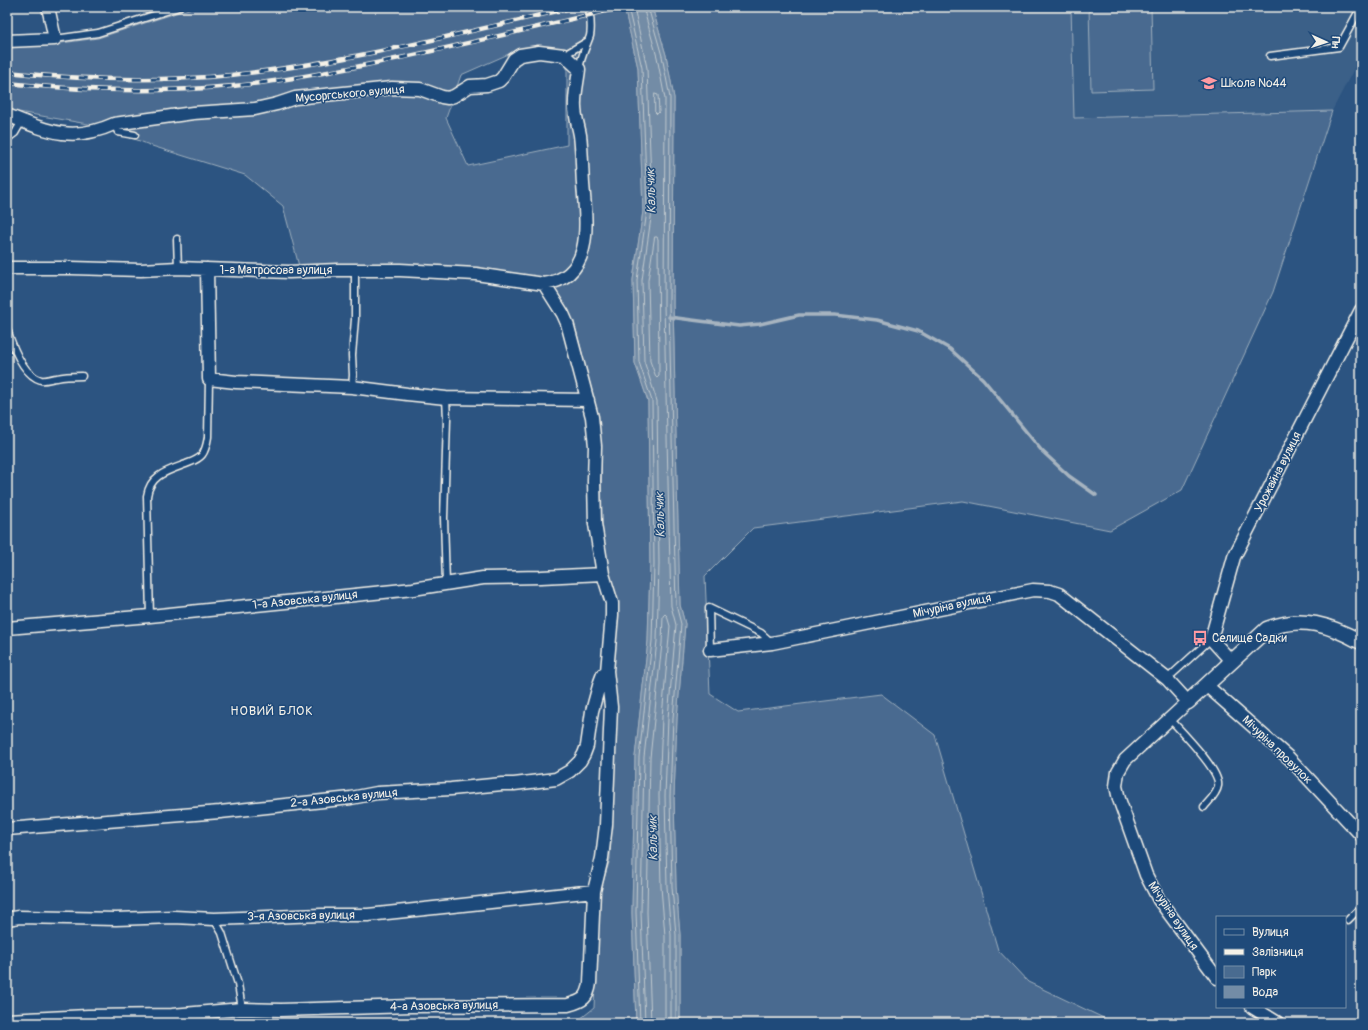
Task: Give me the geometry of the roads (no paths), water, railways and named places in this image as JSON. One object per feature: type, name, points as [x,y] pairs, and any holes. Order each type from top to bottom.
[{"type":"street","points":[[7,41],[55,39],[48,7]]},
{"type":"street","name":"Мусоргського вулиця","points":[[7,115],[41,129],[67,134],[90,132],[114,124],[193,113],[255,109],[296,98],[392,88],[420,89],[442,98],[448,98],[470,86],[487,85],[499,81],[504,77],[514,59],[520,55],[539,52],[564,54]]},
{"type":"street","points":[[564,54],[579,69],[574,102],[580,141],[586,212],[586,230],[584,246],[580,258],[568,273],[560,279],[544,284],[563,314],[592,417],[595,446],[595,524],[603,574],[612,603],[607,671],[611,707],[606,825],[602,858],[594,891]]},
{"type":"street","name":"1-а Матросова вулиця","points":[[7,268],[141,270],[178,268],[289,272],[400,270],[459,273],[544,284]]},
{"type":"street","points":[[207,269],[209,379],[236,382],[352,387],[446,398],[588,400]]},
{"type":"street","name":"Урожайна вулиця","points":[[1211,639],[1234,557],[1361,310]]},
{"type":"street","name":"1-а Азовська вулиця","points":[[7,628],[150,616],[413,589],[484,578],[603,574]]},
{"type":"street","name":"Мічуріна вулиця","points":[[710,650],[772,643],[1033,590],[1042,590],[1054,593],[1066,599],[1167,679],[1188,702]]},
{"type":"street","name":"Мічуріна вулиця","points":[[1216,977],[1159,900],[1146,875],[1119,799],[1116,786],[1118,772],[1125,760],[1267,629],[1280,624],[1300,622],[1321,624],[1340,631],[1361,642]]},
{"type":"street","points":[[1211,639],[1232,662]]},
{"type":"street","name":"2-а Азовська вулиця","points":[[7,829],[220,812],[351,798],[376,793],[514,784],[556,779],[570,771],[580,761],[584,754],[587,746],[592,711],[600,682],[603,674],[607,671]]},
{"type":"street","name":"Мічуріна провулок","points":[[1206,685],[1289,758],[1361,836]]},
{"type":"street","name":"3-я Азовська вулиця","points":[[7,919],[19,917],[116,919],[368,915],[594,891]]},
{"type":"street","name":"4-а Азовська вулиця","points":[[7,1020],[88,1016],[172,1015],[242,1009],[281,1010],[411,1006],[568,1005],[578,1002],[589,992],[593,938],[594,891]]},
{"type":"street","points":[[1254,1008],[1278,1023]]},
{"type":"lane","points":[[55,39],[98,33],[179,7]]},
{"type":"lane","points":[[579,69],[590,34],[591,19],[589,7]]},
{"type":"lane","points":[[1270,56],[1339,47],[1361,7]]},
{"type":"lane","points":[[564,54],[588,41]]},
{"type":"lane","points":[[7,139],[15,133],[22,121]]},
{"type":"lane","points":[[114,124],[118,132],[135,135]]},
{"type":"lane","points":[[177,239],[178,268]]},
{"type":"lane","points":[[352,387],[352,355],[355,320],[355,270]]},
{"type":"lane","points":[[7,329],[16,354],[26,369],[40,380],[57,377],[82,376]]},
{"type":"lane","points":[[150,616],[148,488],[156,478],[167,471],[193,462],[202,455],[207,445],[209,426],[209,379]]},
{"type":"lane","points":[[446,398],[447,418],[444,459],[446,584]]},
{"type":"lane","points":[[710,650],[709,608],[761,633],[772,643]]},
{"type":"lane","points":[[1167,679],[1211,639]]},
{"type":"lane","points":[[1170,719],[1205,758],[1218,780],[1219,785],[1217,791],[1204,807]]},
{"type":"lane","points":[[1348,920],[1361,907]]},
{"type":"lane","points":[[214,918],[222,933],[238,984],[242,1009]]},
{"type":"water","name":"Кальчик","points":[[624,7],[652,7],[666,55],[674,98],[673,304],[680,605],[685,624],[677,718],[674,796],[676,887],[680,935],[680,1023],[636,1023],[632,913],[635,757],[648,641],[650,564],[648,401],[635,363],[633,280],[643,211],[638,68]]},
{"type":"waterway","points":[[669,317],[739,326],[760,324],[799,315],[835,315],[877,320],[918,331],[950,349],[983,379],[1042,451],[1069,476],[1096,495]]},
{"type":"waterway","points":[[1054,1020],[1057,1023]]},
{"type":"railway","points":[[7,72],[63,77],[119,79],[175,79],[231,75],[274,70],[361,55],[447,37],[575,7]]},
{"type":"railway","points":[[7,83],[63,88],[177,90],[267,82],[366,65],[623,7]]},
{"type":"place","name":"Школа №44","points":[[1209,83]]},
{"type":"place","name":"Селище Садки","points":[[1200,638]]},
{"type":"district","name":"НОВИЙ БЛОК","points":[[272,711]]}]
